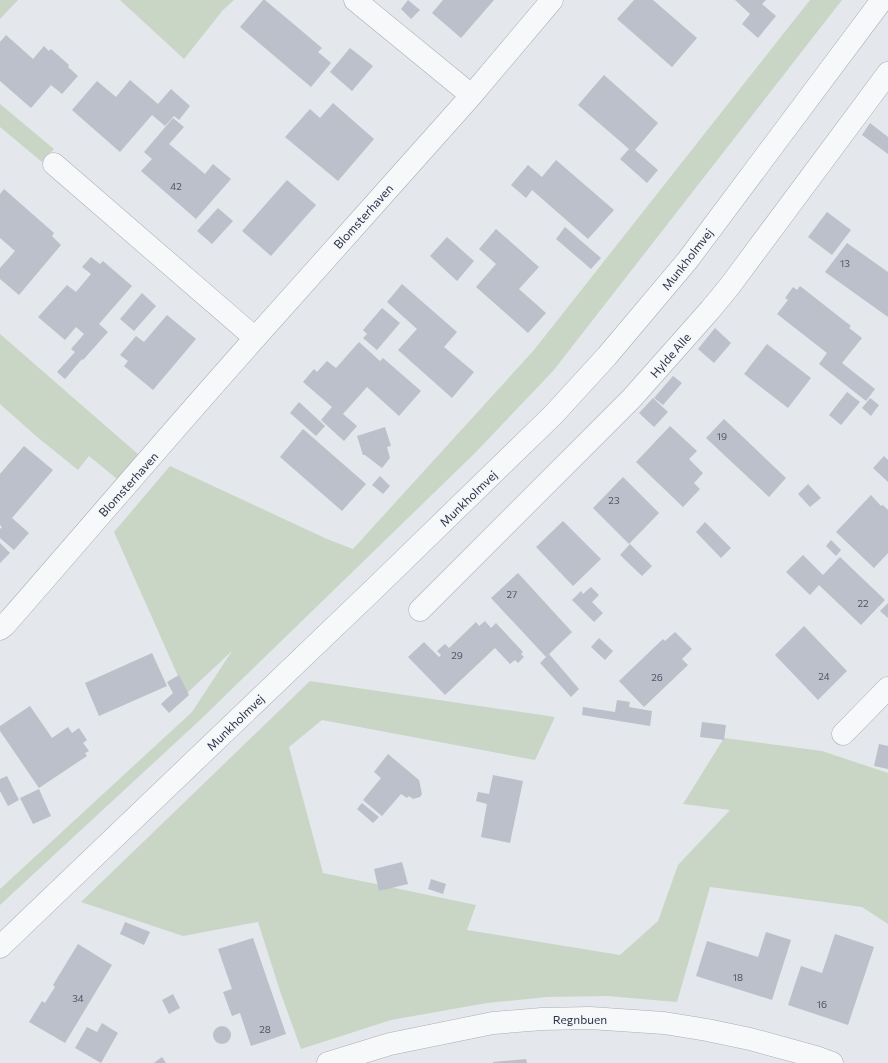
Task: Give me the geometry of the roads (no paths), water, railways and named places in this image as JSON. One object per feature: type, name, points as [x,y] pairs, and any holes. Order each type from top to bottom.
[{"type":"street","points":[[355,0],[471,95]]},
{"type":"street","name":"Blomsterhaven","points":[[0,629],[5,626],[70,552],[88,529],[471,95],[552,0]]},
{"type":"street","name":"Munkholmvej","points":[[0,946],[374,589],[548,420],[607,356],[687,261],[882,0]]},
{"type":"street","name":"Hylde Alle","points":[[420,610],[632,398],[710,310],[729,287],[888,73]]},
{"type":"street","points":[[54,164],[255,338]]},
{"type":"street","points":[[844,734],[888,688]]},
{"type":"street","name":"Regnbuen","points":[[328,1063],[390,1044],[493,1023],[542,1019],[590,1018],[664,1023],[707,1030],[750,1039],[816,1057],[832,1063]]}]
